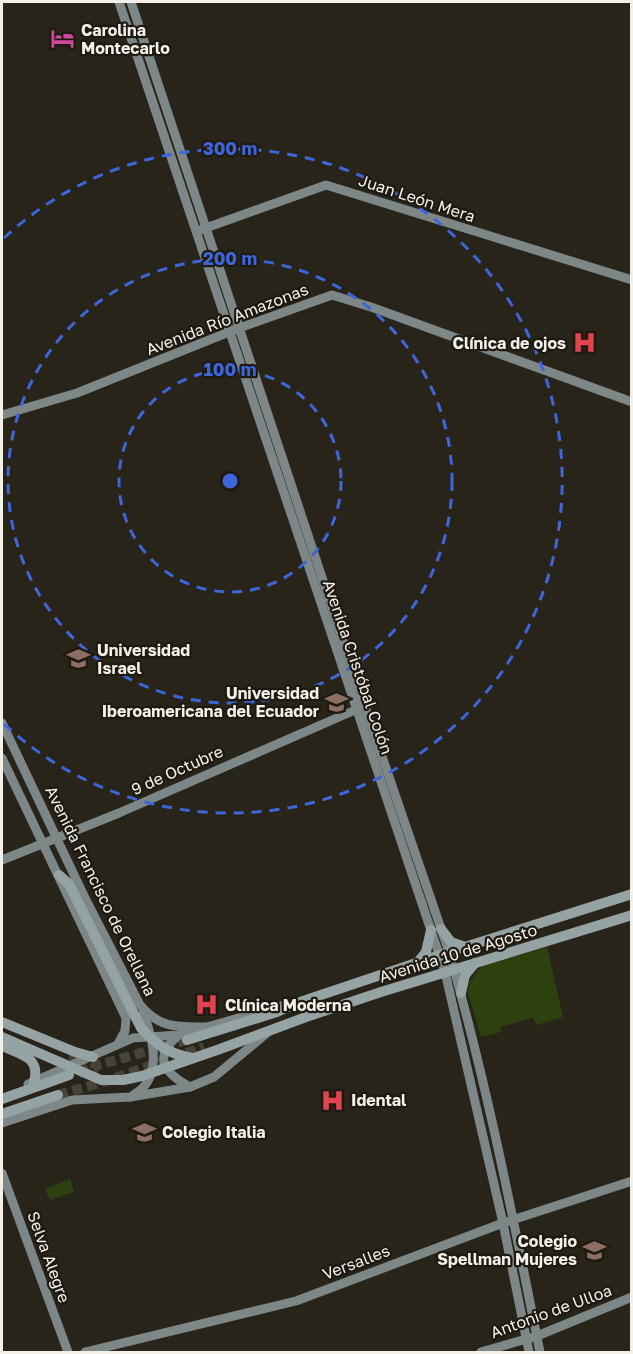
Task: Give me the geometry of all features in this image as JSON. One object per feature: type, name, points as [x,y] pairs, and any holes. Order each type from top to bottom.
[{"type":"main road","points":[[59,875],[69,884],[141,1028],[159,1046],[175,1055],[192,1058]]},
{"type":"main road","name":"Avenida 10 de Agosto","points":[[183,1037],[277,1012],[417,962],[632,894]]},
{"type":"main road","name":"Avenida 10 de Agosto","points":[[204,1047],[293,1022],[475,962],[632,915]]},
{"type":"main road","points":[[417,962],[426,952],[436,930],[451,942],[465,947]]},
{"type":"main road","points":[[461,993],[465,975],[475,962]]},
{"type":"main road","points":[[2,1022],[93,1057]]},
{"type":"main road","name":"Avenida 10 de Agosto","points":[[267,1033],[293,1022]]},
{"type":"main road","points":[[2,1030],[69,1057]]},
{"type":"main road","points":[[2,1037],[101,1080],[123,1080],[142,1076],[267,1033]]},
{"type":"main road","points":[[2,1046],[29,1058],[35,1064],[37,1073],[34,1082]]},
{"type":"main road","name":"Avenida 10 de Agosto","points":[[2,1097],[69,1075]]},
{"type":"main road","points":[[2,1114],[58,1095]]},
{"type":"street","name":"Avenida Cristóbal Colón","points":[[119,2],[195,231],[234,330],[444,954],[461,993],[514,1219],[540,1353]]},
{"type":"street","name":"Avenida Cristóbal Colón","points":[[131,2],[206,228],[234,330]]},
{"type":"street","name":"Juan León Mera","points":[[195,231],[326,185],[632,280]]},
{"type":"street","name":"Avenida Río Amazonas","points":[[2,415],[77,393],[234,330],[332,296],[632,402]]},
{"type":"street","name":"9 de Octubre","points":[[2,860],[118,813],[361,708]]},
{"type":"street","name":"Avenida Francisco de Orellana","points":[[2,723],[82,893],[138,1001],[149,1016],[159,1022],[176,1027],[207,1026]]},
{"type":"street","name":"Avenida Francisco de Orellana","points":[[2,758],[126,1018],[125,1031],[118,1044]]},
{"type":"street","name":"Avenida Cristóbal Colón","points":[[450,971],[529,1353]]},
{"type":"street","points":[[117,1000],[133,1009],[138,1001]]},
{"type":"street","points":[[130,1097],[146,1086],[152,1074],[151,1036],[138,1001]]},
{"type":"street","name":"Avenida 10 de Agosto","points":[[2,1097],[133,1038],[183,1037],[207,1026],[297,1003]]},
{"type":"street","name":"Avenida 10 de Agosto","points":[[2,1123],[72,1100],[130,1097],[190,1088],[214,1077],[267,1033]]},
{"type":"street","points":[[183,1037],[169,1043],[164,1051],[164,1064],[168,1072],[190,1088]]},
{"type":"street","points":[[133,1038],[144,1044],[152,1053]]},
{"type":"street","name":"Selva Alegre","points":[[2,1173],[68,1353]]},
{"type":"street","name":"Versalles","points":[[85,1353],[296,1301],[514,1219],[632,1181]]},
{"type":"street","name":"Antonio de Ulloa","points":[[481,1353],[537,1336],[632,1297]]},
{"type":"green space","points":[[547,947],[563,1017],[536,1025],[533,1018],[500,1027],[501,1032],[481,1037],[468,993],[469,983],[481,967]]},
{"type":"green space","points":[[70,1179],[74,1192],[50,1200],[45,1189]]},
{"type":"tunnel","points":[[79,1073],[94,1069],[95,1066],[187,1040]]},
{"type":"tunnel","points":[[58,1095],[110,1080],[204,1047]]},
{"type":"tunnel","points":[[69,1057],[87,1063]]},
{"type":"place","name":"Carolina Montecarlo","points":[[63,39]]},
{"type":"place","name":"Clínica de ojos","points":[[584,343]]},
{"type":"place","name":"Universidad Israel","points":[[79,659]]},
{"type":"place","name":"Universidad Iberoamericana del Ecuador","points":[[337,702]]},
{"type":"place","name":"Clínica Moderna","points":[[207,1005]]},
{"type":"place","name":"Idental","points":[[333,1100]]},
{"type":"place","name":"Colegio Italia","points":[[144,1132]]},
{"type":"place","name":"Colegio Spellman Mujeres","points":[[595,1250]]}]
